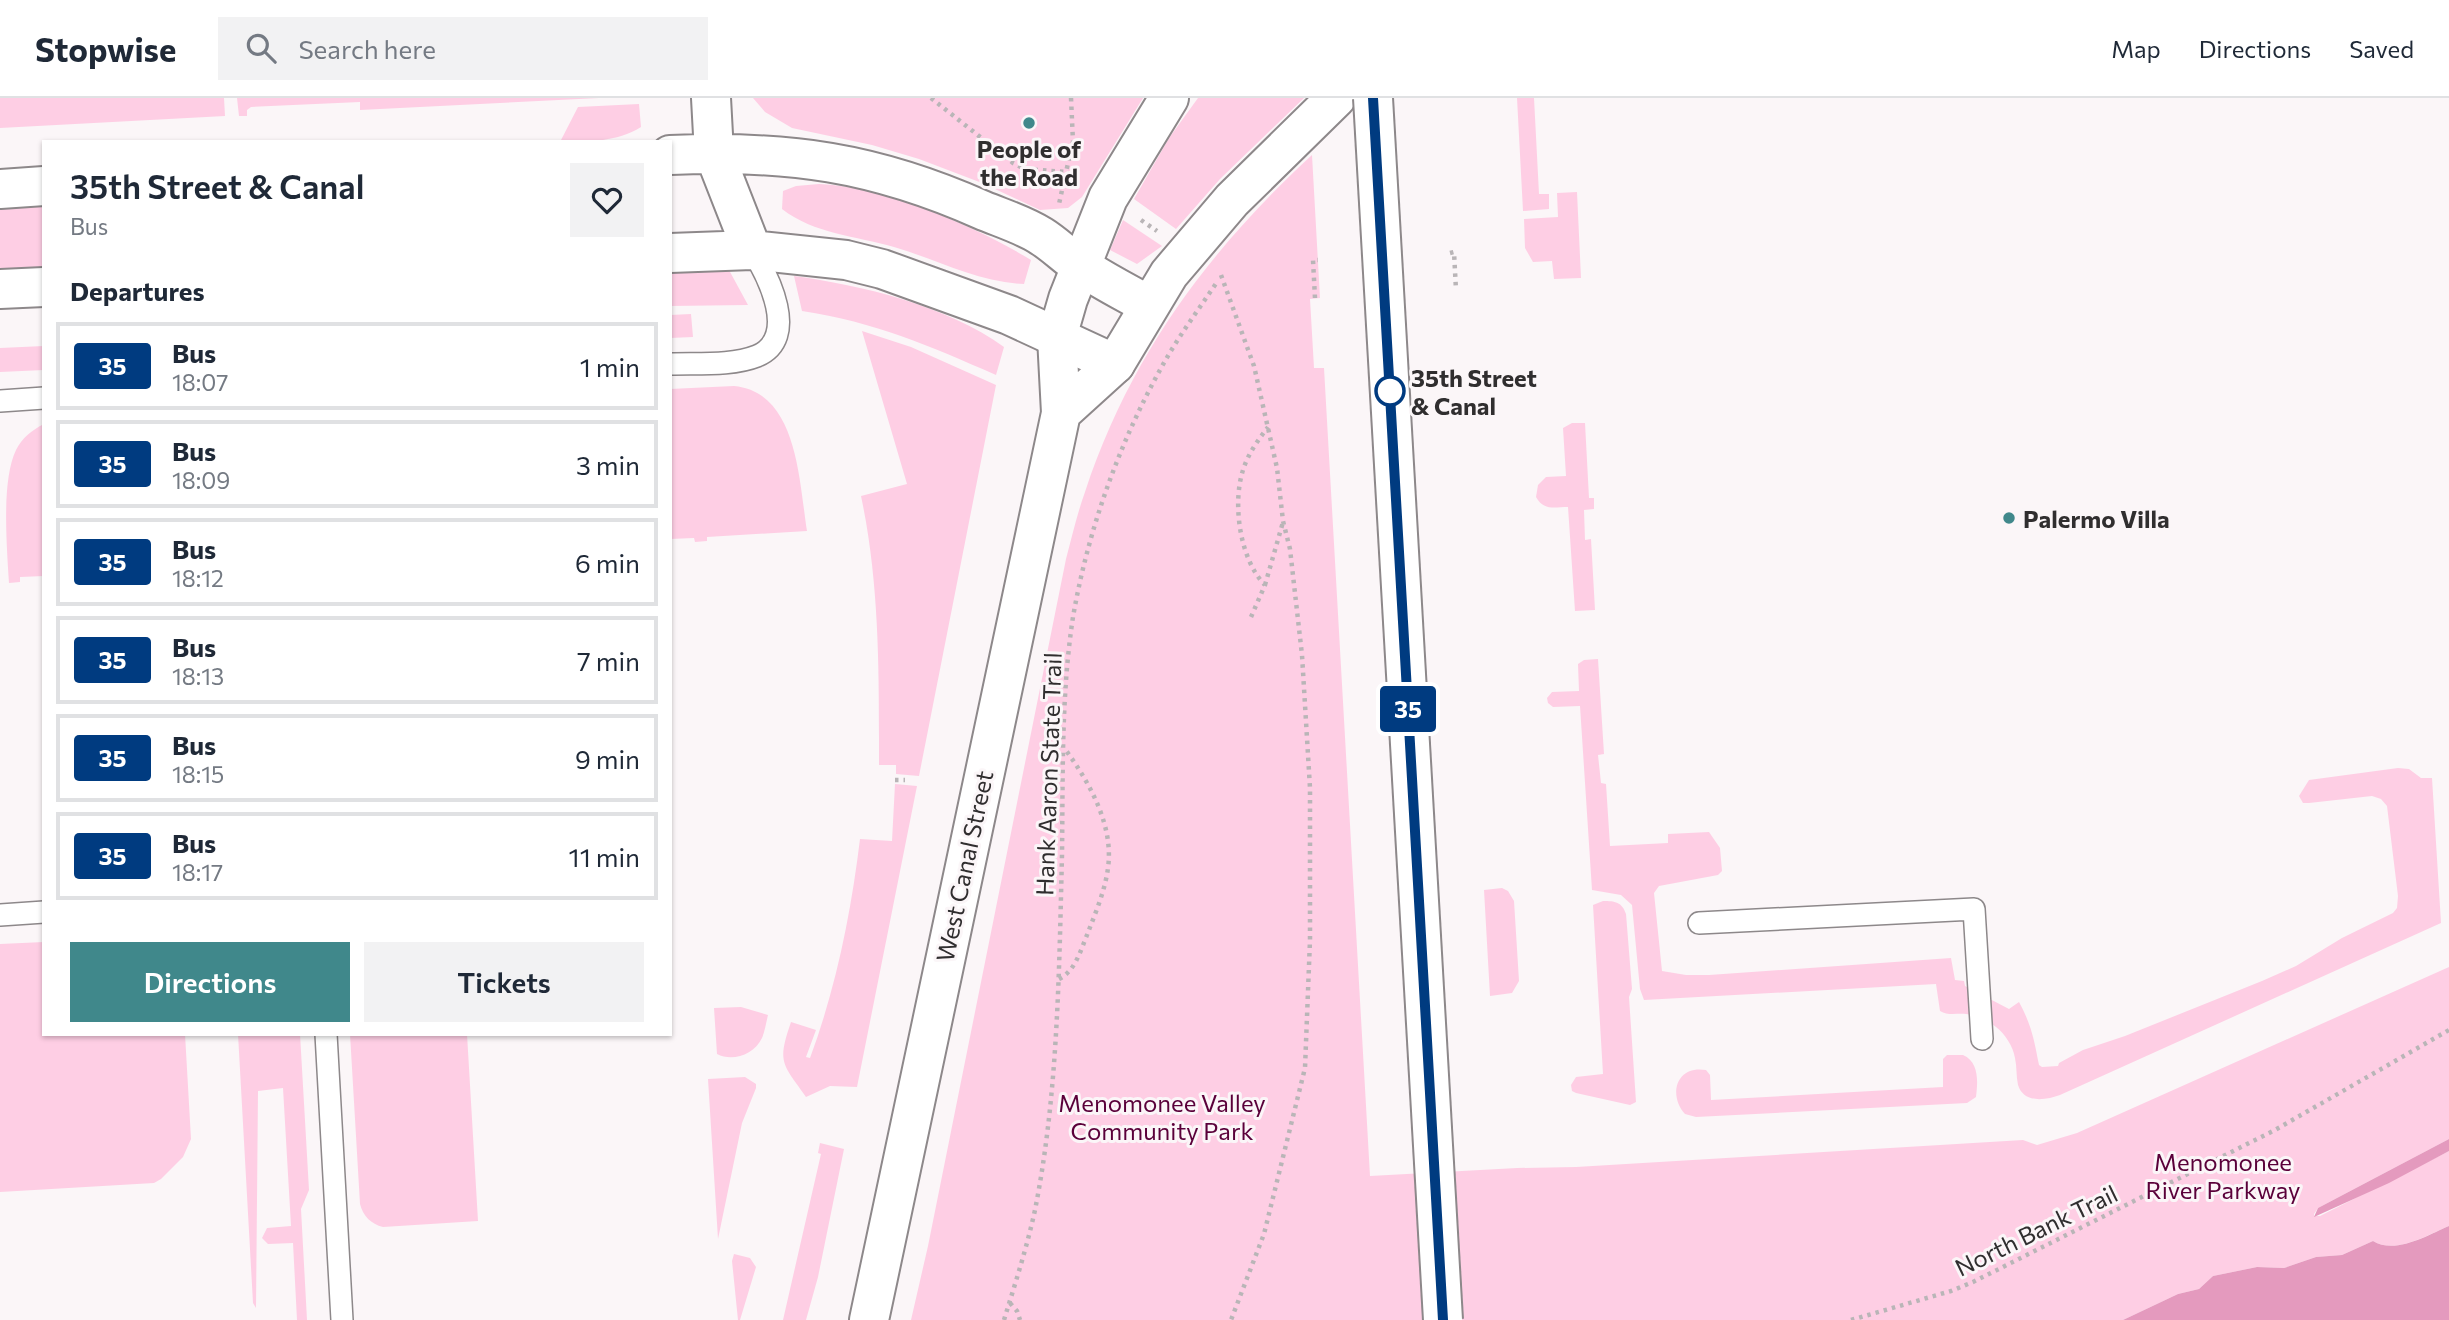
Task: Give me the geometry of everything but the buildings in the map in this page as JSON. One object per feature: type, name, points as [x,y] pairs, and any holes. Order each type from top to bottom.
[{"type":"street","points":[[711,98],[714,153],[752,250]]},
{"type":"street","name":"West Canal Street","points":[[869,1320],[1061,413],[1057,337],[1079,266],[1108,198],[1169,98]]},
{"type":"street","points":[[1061,413],[1115,364],[1148,305],[1187,251],[1231,200],[1336,98]]},
{"type":"street","points":[[1373,98],[1443,1320]]},
{"type":"street","points":[[672,155],[779,154],[832,161],[880,172],[933,189],[1040,235],[1079,266],[1148,305]]},
{"type":"street","points":[[0,189],[42,186]]},
{"type":"street","points":[[672,253],[752,250],[846,260],[882,269],[1009,315],[1115,364]]},
{"type":"street","points":[[0,289],[42,286]]},
{"type":"lane","points":[[672,364],[737,361],[759,355],[772,344],[779,323],[777,303],[766,273],[752,250]]},
{"type":"lane","points":[[0,401],[42,398]]},
{"type":"lane","points":[[1699,923],[1974,909],[1982,1039]]},
{"type":"lane","points":[[0,915],[42,912]]},
{"type":"lane","points":[[326,1036],[342,1320]]},
{"type":"path","points":[[930,98],[1013,163],[1026,169],[1066,172],[1077,178]]},
{"type":"path","points":[[1058,210],[1073,142],[1071,98]]},
{"type":"path","points":[[1138,218],[1158,232]]},
{"type":"path","points":[[1450,253],[1454,252],[1456,290]]},
{"type":"path","points":[[1315,299],[1313,260],[1318,260]]},
{"type":"path","points":[[1214,270],[1221,275],[1254,366],[1277,468],[1296,602],[1310,774],[1310,940],[1305,1069],[1264,1234],[1231,1320]]},
{"type":"path","name":"Hank Aaron State Trail","points":[[1004,1320],[1034,1212],[1053,1072],[1059,979],[1066,682],[1070,638],[1084,568],[1096,519],[1125,441],[1170,354],[1221,275]]},
{"type":"path","points":[[1265,585],[1255,575],[1248,559],[1241,528],[1239,494],[1243,469],[1255,443],[1269,427]]},
{"type":"path","points":[[1251,617],[1265,585],[1283,521]]},
{"type":"path","points":[[1059,979],[1068,974],[1082,946],[1105,884],[1109,855],[1101,814],[1081,770],[1064,748]]},
{"type":"path","points":[[895,780],[905,780]]},
{"type":"path","name":"North Bank Trail","points":[[1850,1320],[1951,1291],[1973,1282],[2275,1130],[2449,1030]]},
{"type":"path","points":[[1010,1303],[1020,1320]]},
{"type":"green space","points":[[0,98],[224,98],[225,116],[0,128]]},
{"type":"green space","points":[[237,98],[599,98],[360,110],[360,102],[251,107],[247,110],[247,116],[239,116]]},
{"type":"green space","points":[[753,98],[1143,98],[1082,197],[1068,208],[1040,210],[982,183],[919,159],[872,145],[792,128],[765,112]]},
{"type":"green space","points":[[1198,98],[1304,98],[1220,179],[1176,229],[1134,199],[1169,138]]},
{"type":"green space","points":[[1517,98],[1534,98],[1539,194],[1549,194],[1549,209],[1523,211]]},
{"type":"green space","points":[[639,104],[641,127],[622,136],[602,140],[561,140],[578,107]]},
{"type":"green space","name":"Menomonee Valley Community Park","points":[[1312,155],[1320,298],[1310,299],[1314,368],[1324,368],[1370,1176],[1576,1167],[2023,1140],[2037,1145],[2077,1133],[2449,967],[2449,1139],[2318,1208],[2314,1216],[2320,1216],[2449,1151],[2449,1226],[2401,1245],[2382,1245],[2373,1241],[2342,1255],[2316,1257],[2284,1268],[2257,1267],[2213,1276],[2199,1289],[2178,1294],[2123,1320],[911,1320],[1066,559],[1082,500],[1103,442],[1125,395],[1176,308],[1239,229]]},
{"type":"green space","points":[[796,186],[844,186],[900,200],[983,234],[1031,260],[1024,284],[974,275],[894,247],[821,229],[782,209],[783,191]]},
{"type":"green space","points":[[1577,192],[1581,278],[1554,279],[1552,261],[1533,262],[1525,248],[1524,219],[1558,217],[1557,193]]},
{"type":"green space","points":[[42,202],[42,270],[0,272],[0,204]]},
{"type":"green space","points":[[1123,220],[1162,246],[1137,264],[1110,250]]},
{"type":"green space","points":[[729,270],[748,305],[672,306],[672,272]]},
{"type":"green space","points":[[794,276],[875,292],[957,320],[1004,347],[996,375],[878,328],[802,311]]},
{"type":"green space","points":[[691,314],[693,337],[672,338],[672,315]]},
{"type":"green space","points":[[862,331],[911,347],[996,385],[919,776],[896,774],[896,765],[879,765],[875,596],[861,496],[907,484]]},
{"type":"green space","points":[[42,346],[42,370],[0,372],[0,348]]},
{"type":"green space","points":[[734,386],[755,392],[771,404],[792,442],[807,531],[707,537],[707,541],[695,542],[694,538],[672,539],[672,389]]},
{"type":"green space","points":[[1572,423],[1585,423],[1589,498],[1594,498],[1594,509],[1584,510],[1585,540],[1591,539],[1595,610],[1575,611],[1568,507],[1546,506],[1536,497],[1538,485],[1546,477],[1566,476],[1563,428]]},
{"type":"green space","points":[[42,425],[42,576],[20,577],[20,582],[9,583],[6,515],[8,479],[16,450],[31,432]]},
{"type":"green space","points":[[1598,659],[1604,754],[1598,755],[1601,783],[1606,784],[1610,846],[1668,843],[1668,834],[1709,832],[1720,848],[1722,871],[1718,875],[1659,886],[1654,893],[1662,971],[1709,975],[1951,958],[1955,980],[1964,981],[1965,986],[2009,1009],[2019,1002],[2030,1026],[2039,1065],[2058,1066],[2083,1050],[2125,1036],[2296,966],[2342,938],[2393,913],[2397,908],[2398,896],[2387,806],[2381,799],[2372,796],[2303,803],[2299,796],[2309,780],[2398,768],[2409,769],[2421,778],[2432,778],[2441,923],[2060,1095],[2042,1099],[2030,1098],[2021,1091],[2014,1054],[1996,1027],[1978,1017],[1940,1011],[1936,984],[1644,1000],[1640,989],[1632,905],[1621,895],[1592,890],[1580,706],[1553,707],[1547,698],[1552,692],[1579,691],[1578,664],[1584,660]]},
{"type":"green space","points":[[895,784],[917,786],[857,1087],[830,1086],[806,1097],[787,1069],[783,1055],[784,1046],[791,1022],[816,1030],[806,1057],[810,1058],[828,1005],[841,950],[860,839],[892,841]]},
{"type":"green space","points":[[1502,888],[1508,891],[1514,901],[1519,981],[1512,993],[1490,996],[1484,890]]},
{"type":"green space","points":[[1603,901],[1618,903],[1626,914],[1636,1102],[1630,1105],[1576,1093],[1572,1091],[1571,1085],[1576,1077],[1603,1074],[1593,905]]},
{"type":"green space","points":[[42,942],[42,1036],[185,1036],[191,1139],[183,1157],[161,1179],[154,1183],[0,1192],[0,944]]},
{"type":"green space","points":[[741,1007],[768,1015],[762,1038],[748,1053],[736,1057],[717,1054],[714,1008]]},
{"type":"green space","points":[[238,1036],[300,1036],[309,1190],[301,1209],[307,1320],[297,1320],[293,1243],[268,1244],[262,1238],[267,1228],[291,1226],[283,1088],[258,1091],[256,1308],[253,1303]]},
{"type":"green space","points":[[350,1036],[467,1036],[478,1221],[383,1227],[365,1216],[360,1204]]},
{"type":"green space","points":[[1947,1055],[1963,1055],[1975,1067],[1977,1079],[1976,1097],[1967,1103],[1696,1117],[1685,1114],[1677,1098],[1676,1090],[1682,1077],[1696,1070],[1706,1070],[1710,1075],[1711,1100],[1943,1087],[1943,1059]]},
{"type":"green space","points":[[745,1077],[756,1084],[756,1088],[742,1123],[718,1239],[708,1079]]},
{"type":"green space","points":[[820,1143],[844,1149],[818,1277],[806,1320],[783,1320],[821,1154],[818,1153]]},
{"type":"green space","points":[[734,1254],[750,1258],[756,1267],[740,1320],[732,1261]]},
{"type":"shaded area","points":[[2449,1139],[2449,1151],[2389,1183],[2314,1217],[2318,1208]]},
{"type":"shaded area","points":[[2449,1226],[2449,1320],[2123,1320],[2178,1294],[2199,1289],[2213,1276],[2257,1267],[2284,1268],[2316,1257],[2342,1255],[2373,1241],[2382,1245],[2401,1245]]},
{"type":"bus line","name":"35","points":[[1373,98],[1443,1320]]},
{"type":"place","name":"People of the Road","points":[[1029,123]]},
{"type":"place","name":"35th Street & Canal","points":[[1390,391]]},
{"type":"place","name":"Palermo Villa","points":[[2009,518]]},
{"type":"park label","name":"Menomonee River Parkway","points":[[2223,1175]]}]
